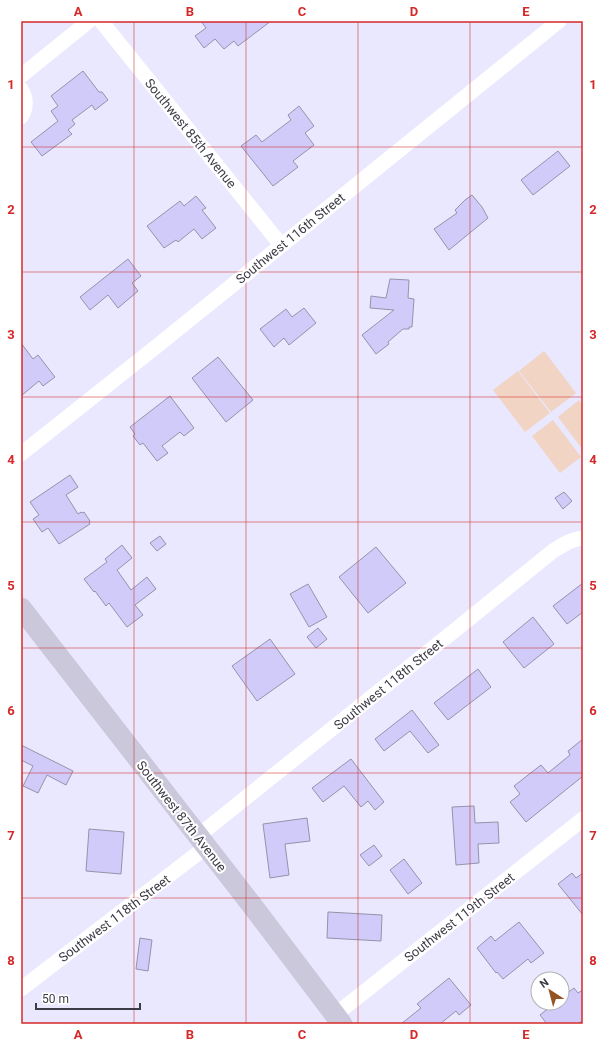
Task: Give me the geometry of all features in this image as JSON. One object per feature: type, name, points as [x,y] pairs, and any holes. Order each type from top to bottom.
[{"type":"main road","name":"Southwest 87th Avenue","points":[[21,608],[339,1020]]},
{"type":"street","points":[[21,76],[89,21]]},
{"type":"street","name":"Southwest 85th Avenue","points":[[101,21],[282,245]]},
{"type":"street","name":"Southwest 116th Street","points":[[21,454],[559,21]]},
{"type":"street","points":[[21,89],[26,97],[26,107],[21,117]]},
{"type":"street","name":"Southwest 118th Street","points":[[21,989],[202,842],[442,641],[553,551],[568,542],[582,538]]},
{"type":"street","name":"Southwest 119th Street","points":[[339,1020],[583,819]]},
{"type":"shaded area","points":[[544,351],[576,393],[551,412],[519,371]]},
{"type":"shaded area","points":[[518,371],[550,413],[525,432],[493,390]]},
{"type":"shaded area","points":[[579,400],[583,406],[583,450],[558,417]]},
{"type":"shaded area","points":[[553,420],[581,457],[560,473],[532,436]]},
{"type":"building","points":[[201,21],[271,21],[238,46],[234,41],[224,49],[215,39],[204,48],[195,36],[206,28]]},
{"type":"building","points":[[83,71],[99,92],[102,92],[108,100],[95,110],[92,105],[72,120],[75,124],[68,130],[72,134],[42,156],[31,142],[58,121],[51,111],[58,106],[51,96]]},
{"type":"building","points":[[299,106],[314,126],[305,133],[314,145],[293,161],[298,167],[273,186],[241,146],[256,135],[262,142],[291,120],[288,115]]},
{"type":"building","points":[[558,151],[570,166],[533,195],[521,180]]},
{"type":"building","points":[[472,195],[482,207],[488,218],[449,250],[434,229],[457,213],[455,210]]},
{"type":"building","points":[[196,196],[206,208],[202,210],[216,228],[202,239],[194,229],[178,242],[176,240],[164,248],[147,226],[180,201],[184,206]]},
{"type":"building","points":[[128,259],[141,276],[132,283],[138,291],[118,308],[108,295],[90,310],[80,297]]},
{"type":"building","points":[[390,279],[409,280],[408,298],[414,299],[412,327],[409,327],[409,329],[403,329],[388,342],[389,344],[376,354],[362,335],[394,310],[370,308],[371,296],[386,298]]},
{"type":"building","points":[[304,308],[316,323],[289,345],[284,338],[274,347],[260,329],[286,309],[292,317]]},
{"type":"building","points":[[21,343],[33,359],[38,355],[55,377],[43,386],[39,381],[21,396]]},
{"type":"building","points":[[218,357],[253,400],[226,422],[192,378]]},
{"type":"building","points":[[170,396],[194,428],[184,436],[180,432],[162,446],[168,453],[157,461],[143,443],[140,445],[133,436],[135,434],[130,427]]},
{"type":"building","points":[[70,475],[78,487],[66,495],[78,514],[84,512],[90,521],[90,524],[59,544],[48,528],[42,532],[33,519],[39,515],[30,502]]},
{"type":"building","points":[[564,492],[572,501],[563,509],[555,498]]},
{"type":"building","points":[[160,536],[166,544],[157,551],[150,543]]},
{"type":"building","points":[[122,545],[132,558],[117,570],[131,590],[147,577],[156,589],[135,605],[143,615],[127,627],[109,603],[106,606],[84,579],[107,562],[105,559]]},
{"type":"building","points":[[376,547],[406,583],[368,613],[339,577]]},
{"type":"building","points":[[583,583],[583,612],[567,624],[553,606]]},
{"type":"building","points":[[308,584],[327,617],[309,627],[290,594]]},
{"type":"building","points":[[533,617],[554,644],[524,668],[503,642]]},
{"type":"building","points":[[318,628],[327,639],[316,648],[307,637]]},
{"type":"building","points":[[270,639],[295,674],[257,701],[232,666]]},
{"type":"building","points":[[478,669],[491,687],[448,720],[434,703]]},
{"type":"building","points":[[412,710],[439,745],[428,753],[410,731],[384,751],[375,739]]},
{"type":"building","points":[[583,739],[583,776],[526,822],[510,802],[520,794],[514,786],[541,765],[548,773],[570,755],[568,751]]},
{"type":"building","points":[[21,745],[73,771],[66,785],[47,775],[38,793],[23,786],[33,766],[21,760]]},
{"type":"building","points":[[351,759],[384,802],[375,810],[368,801],[361,807],[344,786],[323,802],[312,788]]},
{"type":"building","points":[[474,806],[475,823],[498,822],[499,843],[478,844],[479,863],[456,865],[452,807]]},
{"type":"building","points":[[307,818],[310,841],[285,844],[289,875],[270,878],[263,824]]},
{"type":"building","points":[[89,829],[124,832],[121,874],[86,871]]},
{"type":"building","points":[[374,845],[382,856],[369,866],[360,855]]},
{"type":"building","points":[[404,859],[422,883],[408,894],[390,870]]},
{"type":"building","points":[[572,873],[576,878],[583,873],[583,915],[558,884]]},
{"type":"building","points":[[328,912],[382,915],[381,941],[327,938]]},
{"type":"building","points":[[519,922],[544,953],[531,963],[528,959],[503,979],[497,972],[496,973],[477,948],[491,936],[495,941]]},
{"type":"building","points":[[140,938],[152,940],[148,971],[136,969]]},
{"type":"building","points":[[449,978],[471,1005],[459,1015],[456,1011],[440,1024],[401,1024],[421,1008],[417,1004]]},
{"type":"building","points":[[574,988],[578,993],[583,990],[583,1020],[578,1024],[547,1024],[540,1015],[545,1011],[570,1011],[570,991]]}]
